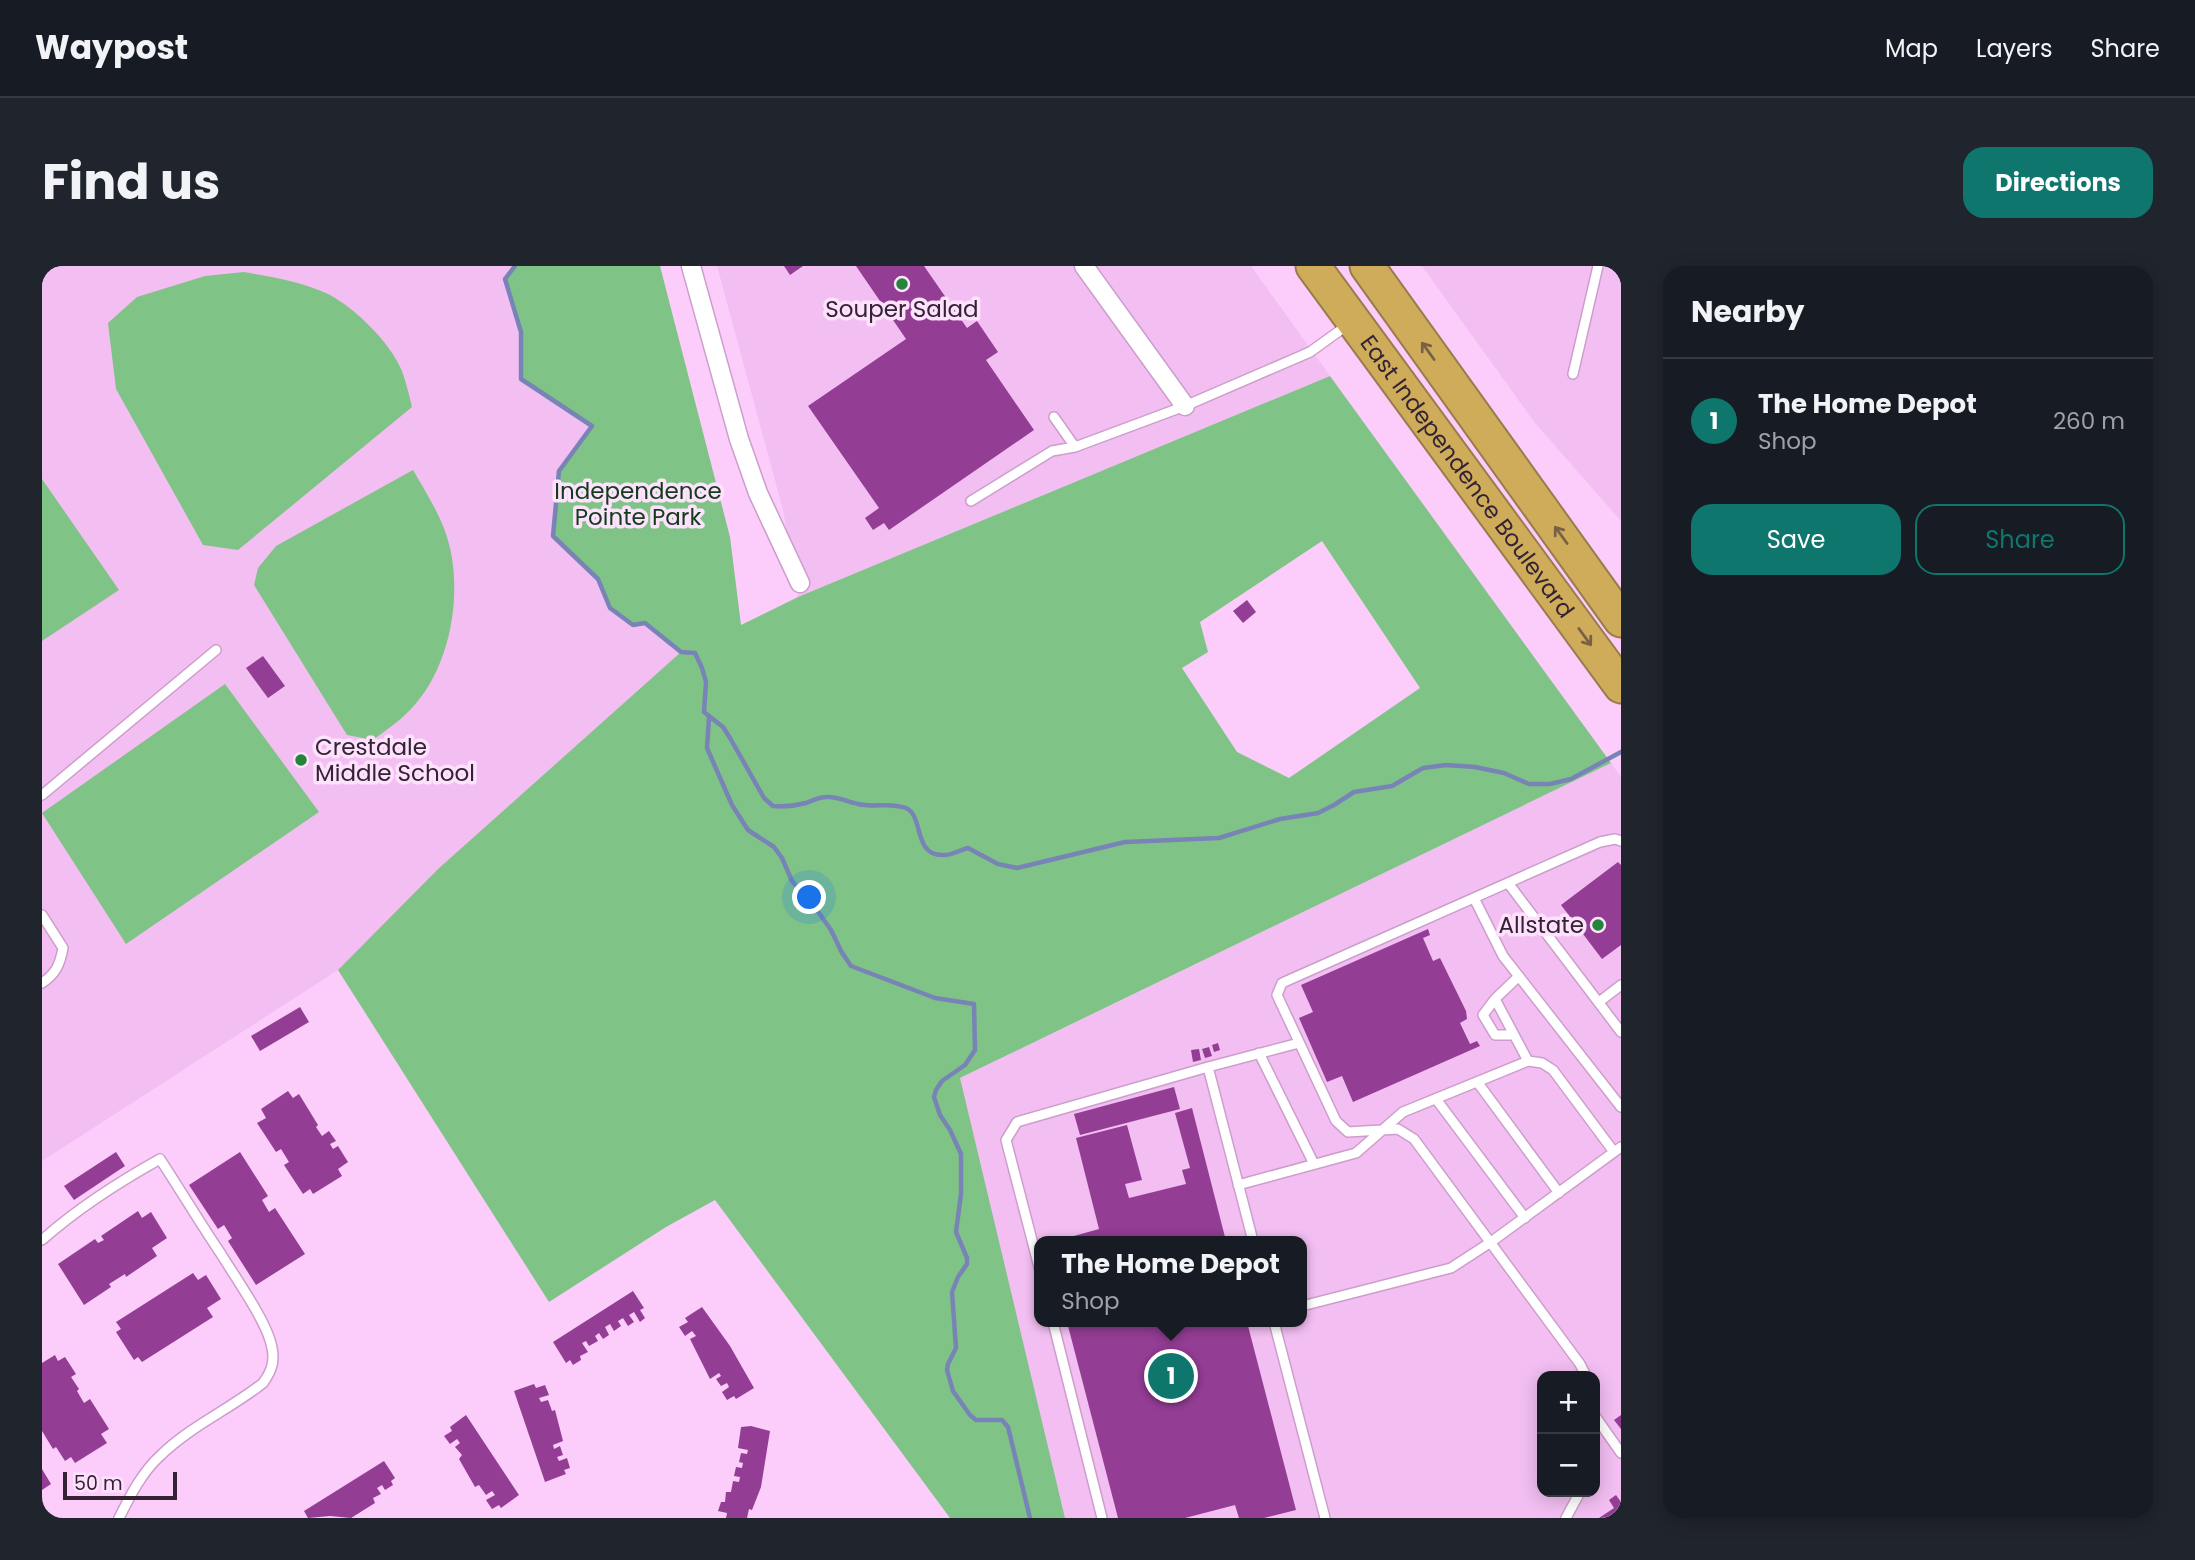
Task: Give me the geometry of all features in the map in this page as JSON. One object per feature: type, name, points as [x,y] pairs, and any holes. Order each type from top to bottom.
[{"type":"highway","name":"East Independence Boulevard","points":[[1313,266],[1621,686]]},
{"type":"highway","name":"East Independence Boulevard","points":[[1367,266],[1614,608]]},
{"type":"street","points":[[691,266],[722,382],[750,471],[762,504],[800,583]]},
{"type":"street","points":[[1084,266],[1185,406]]},
{"type":"lane","points":[[1573,374],[1598,266]]},
{"type":"lane","points":[[971,501],[1052,451],[1076,447],[1185,406],[1310,352],[1354,321]]},
{"type":"lane","points":[[1054,417],[1076,447]]},
{"type":"lane","points":[[42,795],[216,650]]},
{"type":"lane","points":[[1584,1371],[1414,1139],[1398,1129],[1349,1132],[1336,1121],[1277,995],[1282,983],[1600,842],[1615,839],[1621,841]]},
{"type":"lane","points":[[1508,883],[1621,1032]]},
{"type":"lane","points":[[1474,898],[1503,956],[1617,1093],[1621,1107]]},
{"type":"lane","points":[[42,915],[63,948],[61,963],[52,977],[42,984]]},
{"type":"lane","points":[[1514,1035],[1495,1035],[1483,1015],[1519,976]]},
{"type":"lane","points":[[1599,1002],[1621,985]]},
{"type":"lane","points":[[1495,999],[1528,1061]]},
{"type":"lane","points":[[1034,1248],[1006,1140],[1017,1122],[1299,1042]]},
{"type":"lane","points":[[1259,1053],[1314,1164]]},
{"type":"lane","points":[[1238,1185],[1356,1153],[1403,1112],[1528,1061],[1542,1063],[1553,1070],[1618,1150],[1451,1268],[1307,1305]]},
{"type":"lane","points":[[1208,1067],[1252,1236]]},
{"type":"lane","points":[[1478,1083],[1559,1193]]},
{"type":"lane","points":[[1436,1098],[1525,1217]]},
{"type":"lane","points":[[42,1240],[81,1207],[160,1159],[243,1289],[268,1334],[272,1347],[270,1373],[262,1383],[176,1441],[159,1456],[130,1495],[119,1518]]},
{"type":"lane","points":[[1054,1327],[1102,1518]]},
{"type":"lane","points":[[1275,1327],[1325,1518]]},
{"type":"lane","points":[[1600,1423],[1621,1453]]},
{"type":"lane","points":[[1566,1518],[1577,1497]]},
{"type":"shaded area","name":"Crestdale Middle School","points":[[42,266],[515,266],[505,279],[521,332],[521,379],[592,426],[559,471],[553,537],[598,579],[610,608],[645,623],[681,652],[438,869],[338,970],[42,1161]]},
{"type":"shaded area","points":[[717,266],[1251,266],[1330,376],[798,597],[783,510]]},
{"type":"shaded area","points":[[1422,266],[1621,266],[1621,521],[1535,423]]},
{"type":"shaded area","points":[[1611,763],[1621,777],[1621,1518],[1065,1518],[959,1079]]},
{"type":"green space","name":"Independence Pointe Park","points":[[515,266],[660,266],[730,537],[741,625],[798,597],[1330,376],[1611,763],[960,1078],[1065,1518],[950,1518],[715,1200],[666,1227],[549,1302],[338,970],[438,869],[681,652],[645,623],[633,625],[610,608],[597,579],[553,536],[559,471],[592,426],[521,379],[521,332],[505,279]],"holes":[[[1322,541],[1420,688],[1289,778],[1237,752],[1182,668],[1208,652],[1200,622]]]},
{"type":"green space","points":[[244,272],[308,286],[328,294],[349,308],[371,327],[396,360],[412,407],[238,550],[203,545],[116,389],[108,323],[137,297],[205,276]]},
{"type":"green space","points":[[413,470],[444,528],[452,558],[454,604],[450,628],[436,672],[411,709],[373,740],[347,735],[254,585],[258,568],[276,546]]},
{"type":"green space","points":[[42,479],[119,590],[42,641]]},
{"type":"green space","points":[[225,684],[319,812],[126,944],[42,813]]},
{"type":"building","points":[[784,266],[803,266],[790,275]]},
{"type":"building","points":[[856,266],[924,266],[967,328],[977,321],[998,352],[986,360],[1034,430],[889,530],[884,523],[873,530],[865,518],[879,508],[808,406],[906,339]]},
{"type":"building","points":[[1247,600],[1256,612],[1243,623],[1233,611]]},
{"type":"building","points":[[263,656],[285,686],[268,698],[246,668]]},
{"type":"building","name":"Allstate","points":[[1618,862],[1621,865],[1621,945],[1602,959],[1561,905]]},
{"type":"building","points":[[1428,929],[1430,935],[1423,938],[1433,961],[1440,958],[1466,1011],[1467,1019],[1460,1023],[1470,1044],[1477,1041],[1480,1046],[1353,1102],[1342,1076],[1327,1082],[1299,1018],[1313,1012],[1301,985]]},
{"type":"building","points":[[300,1007],[309,1022],[260,1051],[251,1036]]},
{"type":"building","points":[[1218,1043],[1220,1050],[1214,1052],[1212,1045]]},
{"type":"building","points":[[1209,1047],[1212,1056],[1205,1058],[1202,1049]]},
{"type":"building","points":[[1199,1049],[1201,1060],[1193,1062],[1191,1050]]},
{"type":"building","points":[[1174,1087],[1180,1109],[1080,1135],[1074,1114]]},
{"type":"building","points":[[288,1091],[293,1098],[299,1094],[322,1136],[329,1131],[336,1141],[330,1144],[333,1149],[338,1146],[348,1162],[338,1169],[342,1176],[313,1194],[310,1189],[303,1194],[284,1165],[289,1162],[281,1149],[276,1152],[257,1123],[266,1118],[261,1109]]},
{"type":"building","points":[[1192,1108],[1225,1236],[1074,1236],[1099,1229],[1076,1138],[1127,1125],[1142,1180],[1125,1184],[1129,1198],[1186,1184],[1182,1170],[1190,1168],[1175,1113]]},
{"type":"building","points":[[116,1152],[125,1166],[74,1200],[64,1186]]},
{"type":"building","points":[[240,1152],[268,1196],[262,1200],[269,1212],[275,1208],[305,1254],[256,1285],[228,1241],[232,1238],[224,1225],[218,1229],[189,1185]]},
{"type":"building","points":[[138,1211],[142,1218],[151,1212],[167,1238],[152,1248],[157,1256],[126,1277],[125,1274],[109,1284],[111,1287],[84,1305],[58,1264],[95,1239],[98,1243],[104,1240],[101,1236]]},
{"type":"building","points":[[193,1273],[198,1280],[206,1275],[221,1299],[207,1308],[213,1317],[142,1362],[138,1357],[134,1360],[116,1332],[121,1329],[116,1322]]},
{"type":"building","points":[[633,1291],[644,1308],[640,1310],[645,1318],[640,1322],[634,1312],[629,1315],[634,1322],[628,1326],[623,1318],[618,1321],[621,1326],[614,1331],[610,1324],[605,1327],[609,1335],[603,1339],[599,1333],[595,1336],[598,1341],[589,1346],[586,1341],[582,1343],[588,1352],[580,1356],[581,1360],[573,1365],[570,1360],[566,1363],[553,1342]]},
{"type":"building","points":[[702,1307],[730,1346],[754,1388],[736,1399],[734,1396],[727,1400],[722,1392],[729,1387],[727,1383],[721,1386],[716,1379],[721,1376],[719,1373],[710,1379],[690,1339],[696,1336],[692,1331],[685,1336],[679,1327],[688,1322],[685,1318]]},
{"type":"building","points":[[1068,1327],[1248,1327],[1296,1510],[1264,1518],[1239,1518],[1235,1505],[1185,1518],[1118,1518]]},
{"type":"building","points":[[55,1355],[58,1361],[65,1357],[76,1374],[71,1377],[84,1403],[90,1399],[109,1429],[101,1434],[107,1443],[75,1463],[71,1457],[65,1461],[56,1447],[53,1449],[42,1431],[42,1363]]},
{"type":"building","points":[[534,1384],[536,1388],[545,1385],[549,1395],[539,1398],[541,1402],[548,1400],[552,1411],[555,1410],[563,1441],[553,1445],[554,1449],[560,1446],[563,1455],[557,1457],[559,1461],[567,1458],[570,1468],[564,1470],[566,1474],[545,1482],[514,1391]]},
{"type":"building","points":[[466,1415],[519,1495],[501,1508],[499,1505],[492,1509],[486,1500],[495,1495],[492,1491],[486,1495],[479,1485],[475,1487],[459,1459],[462,1455],[455,1447],[460,1443],[457,1439],[450,1444],[444,1436],[452,1431],[450,1427]]},
{"type":"building","points":[[1621,1415],[1621,1429],[1614,1420]]},
{"type":"building","points":[[751,1426],[770,1431],[761,1487],[747,1518],[726,1518],[727,1513],[718,1511],[721,1502],[725,1502],[726,1492],[731,1492],[733,1481],[739,1482],[740,1477],[734,1476],[736,1467],[742,1468],[743,1463],[739,1462],[741,1453],[747,1454],[748,1450],[738,1448],[741,1427]]},
{"type":"building","points":[[384,1461],[395,1478],[391,1481],[393,1485],[385,1490],[382,1485],[377,1488],[381,1494],[373,1498],[375,1503],[351,1518],[308,1518],[304,1511]]},
{"type":"building","points":[[42,1469],[51,1484],[42,1490]]},
{"type":"building","points":[[1616,1495],[1621,1502],[1621,1518],[1599,1518],[1614,1508],[1609,1500]]},
{"type":"waterway","points":[[515,266],[505,279],[521,332],[521,379],[592,426],[559,471],[553,536],[598,579],[610,608],[633,625],[645,623],[681,652],[695,653],[706,682],[704,712],[723,727],[764,798],[773,806],[794,806],[830,797],[864,805],[900,806],[912,812],[923,842],[933,853],[949,855],[968,848],[998,864],[1017,868],[1125,842],[1219,838],[1280,819],[1318,813],[1354,792],[1392,786],[1423,768],[1446,765],[1475,767],[1504,773],[1529,784],[1550,784],[1571,779],[1621,752]]},
{"type":"waterway","points":[[709,718],[707,748],[732,805],[748,830],[774,847],[792,881],[831,930],[851,966],[935,998],[974,1004],[975,1050],[965,1065],[942,1081],[934,1097],[940,1115],[961,1154],[961,1194],[956,1232],[967,1258],[967,1264],[952,1292],[956,1348],[947,1370],[953,1391],[970,1415],[976,1420],[1002,1420],[1008,1427],[1030,1518]]},
{"type":"place","name":"Souper Salad","points":[[902,284]]},
{"type":"place","name":"Crestdale Middle School","points":[[301,760]]},
{"type":"place","name":"Allstate","points":[[1598,925]]},
{"type":"place","name":"The Home Depot","points":[[1171,1376]]}]
